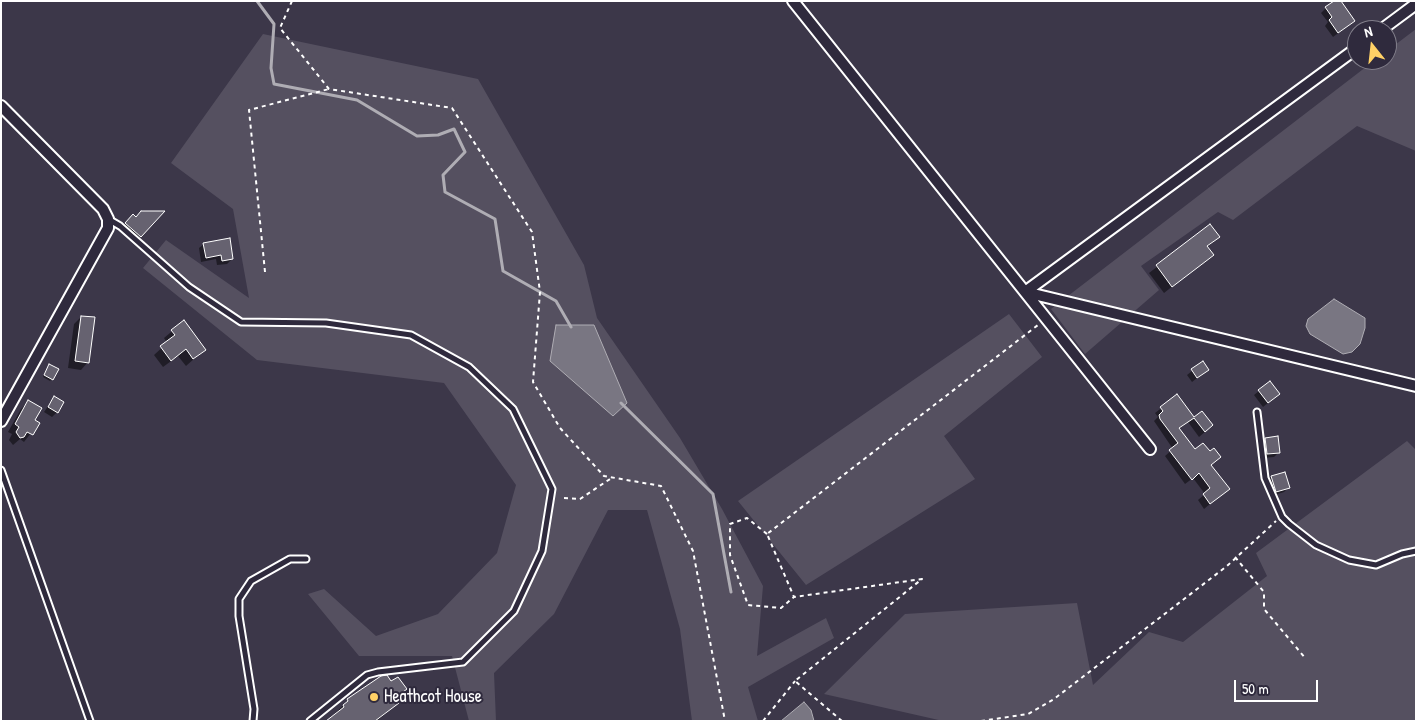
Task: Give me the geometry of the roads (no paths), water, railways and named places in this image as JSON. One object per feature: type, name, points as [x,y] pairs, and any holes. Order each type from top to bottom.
[{"type":"street","points":[[793,1],[1150,449]]},
{"type":"street","points":[[1394,20],[1416,4]]},
{"type":"street","points":[[1025,292],[1347,55]]},
{"type":"street","points":[[1,106],[103,209],[108,219],[108,228],[1,421]]},
{"type":"street","points":[[1025,292],[1416,386]]},
{"type":"lane","points":[[108,219],[120,226],[189,287],[241,322],[326,322],[411,335],[469,367],[513,409],[552,489],[542,551],[514,611],[463,662],[378,672],[367,676],[310,721]]},
{"type":"lane","points":[[1257,412],[1265,478],[1282,516],[1316,545],[1349,560],[1376,565],[1402,554],[1416,551]]},
{"type":"lane","points":[[1,470],[90,721]]},
{"type":"lane","points":[[253,721],[254,709],[239,616],[239,599],[251,582],[290,559],[306,559]]},
{"type":"waterway","points":[[257,1],[274,24],[271,68],[274,84],[357,100],[417,136],[438,135],[454,129],[465,152],[443,175],[445,192],[495,219],[503,271],[556,301],[571,327]]},
{"type":"waterway","points":[[621,403],[713,494],[731,592]]},
{"type":"place","name":"Heathcot House","points":[[374,697]]}]
